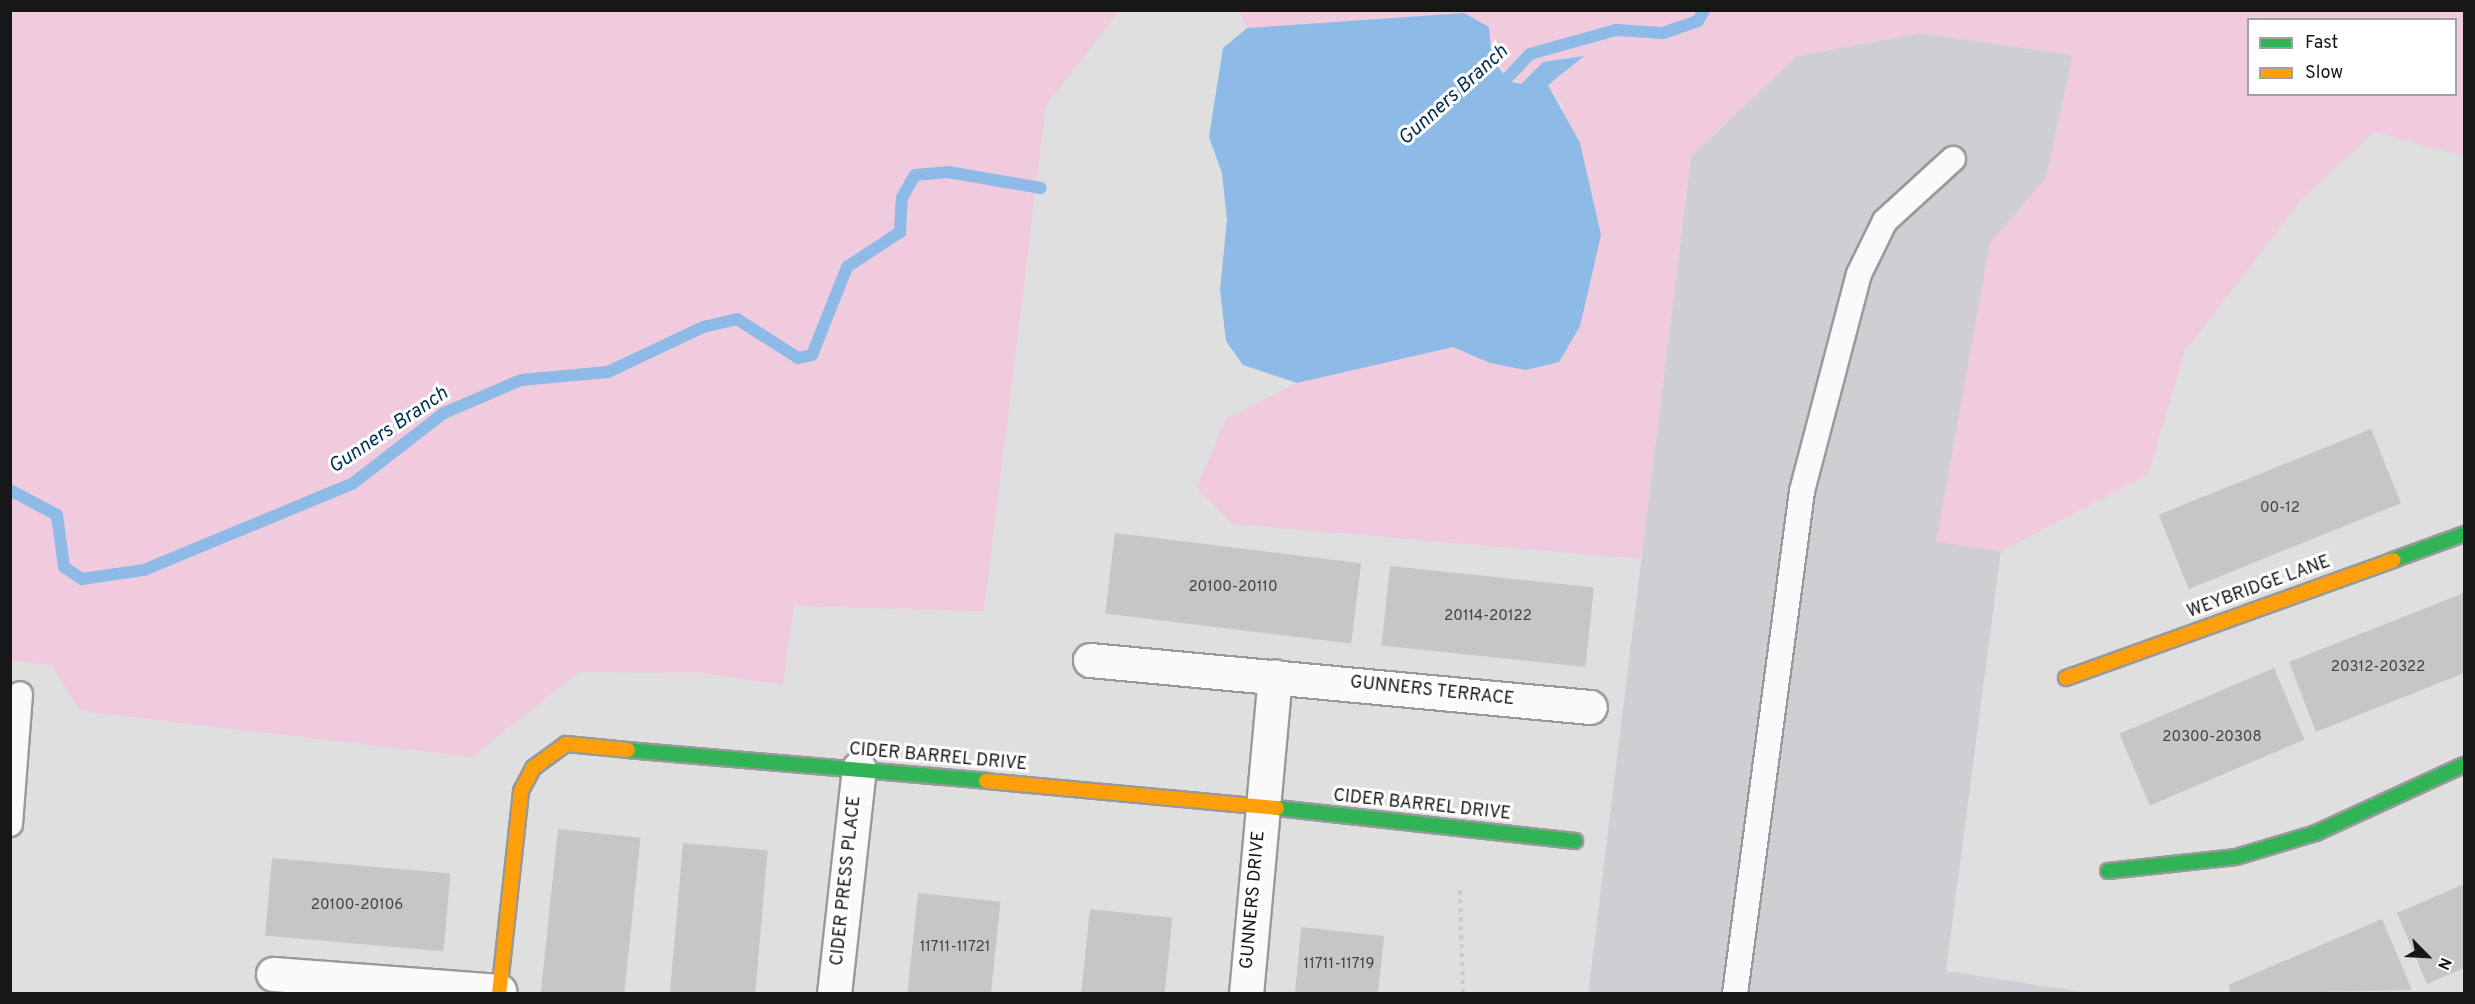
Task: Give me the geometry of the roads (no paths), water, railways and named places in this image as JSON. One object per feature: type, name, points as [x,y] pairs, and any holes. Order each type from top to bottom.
[{"type":"street","name":"WEYBRIDGE LANE","points":[[2066,678],[2464,534]]},
{"type":"street","name":"GUNNERS TERRACE","points":[[1090,660],[1590,707]]},
{"type":"street","points":[[1262,806],[1275,676]]},
{"type":"street","name":"CIDER BARREL DRIVE","points":[[499,992],[521,791],[549,753],[566,744],[588,743],[1262,806],[1575,841]]},
{"type":"street","points":[[2108,871],[2236,857],[2316,833],[2464,765]]},
{"type":"street","name":"CIDER PRESS PLACE","points":[[834,993],[859,768]]},
{"type":"street","name":"GUNNERS DRIVE","points":[[1246,993],[1262,806]]},
{"type":"street","points":[[273,974],[499,992]]},
{"type":"lane","points":[[1735,993],[1802,491],[1859,274],[1885,220],[1953,159]]},
{"type":"lane","points":[[10,824],[20,694]]},
{"type":"water","points":[[1464,13],[1489,27],[1492,59],[1509,81],[1521,84],[1543,62],[1584,56],[1548,85],[1580,143],[1601,235],[1580,326],[1559,362],[1526,370],[1490,363],[1453,347],[1297,383],[1243,365],[1226,341],[1220,290],[1227,220],[1222,173],[1209,137],[1223,48],[1247,28]]},
{"type":"waterway","name":"Gunners Branch","points":[[1496,90],[1530,54],[1616,30],[1663,33],[1698,21],[1704,10]]},
{"type":"waterway","name":"Gunners Branch","points":[[10,490],[57,515],[64,567],[82,579],[144,570],[352,484],[444,413],[521,380],[608,372],[703,327],[737,319],[798,358],[812,355],[847,267],[900,232],[902,198],[915,175],[948,172],[1041,188]]}]
